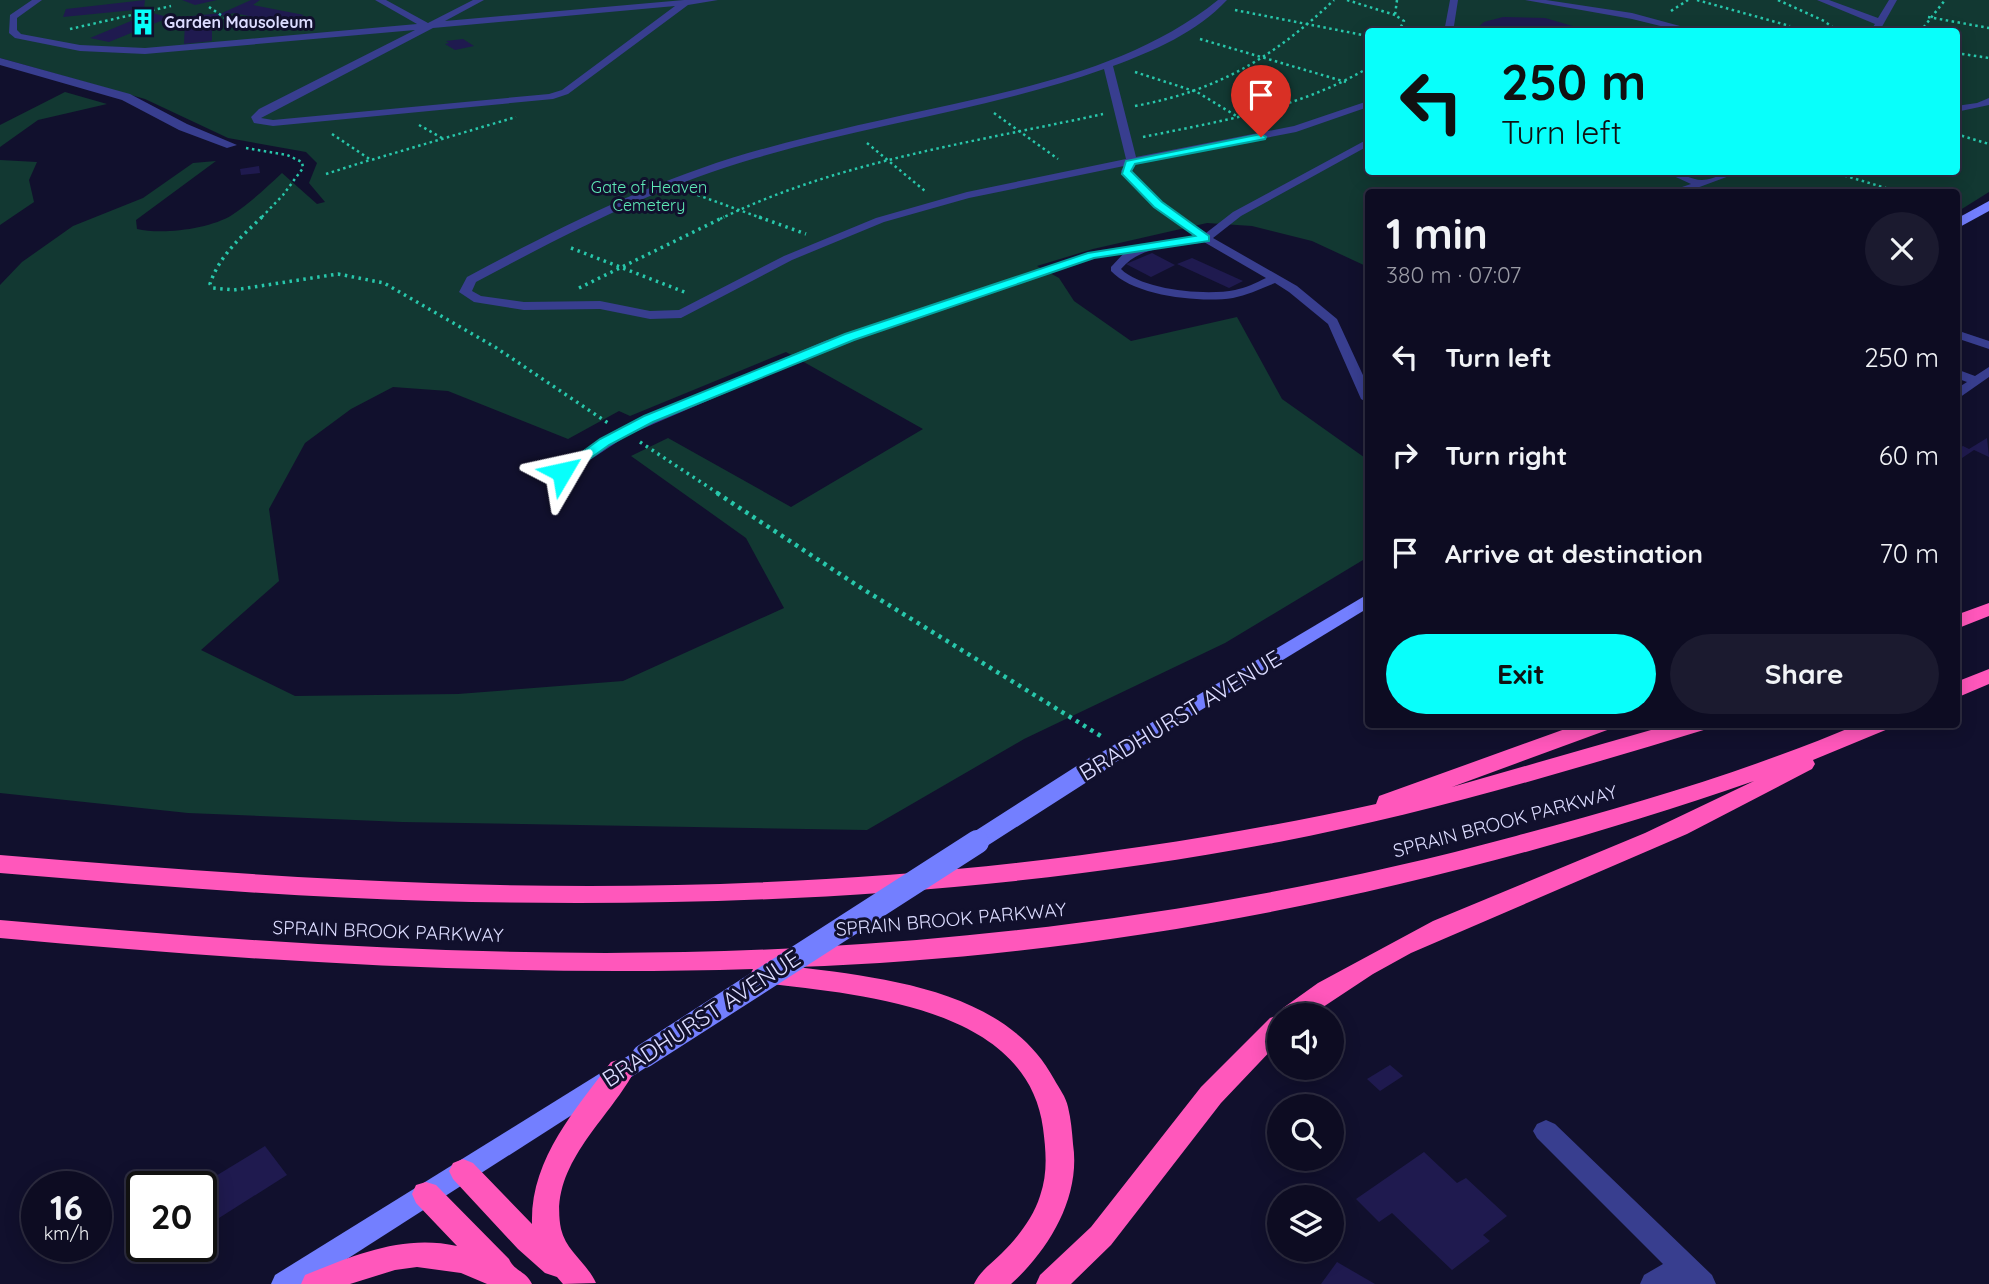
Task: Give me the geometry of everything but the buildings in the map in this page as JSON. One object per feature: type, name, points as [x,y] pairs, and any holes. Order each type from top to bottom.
[{"type":"highway","points":[[1960,621],[1989,609]]},
{"type":"highway","points":[[1960,689],[1989,676]]},
{"type":"highway","points":[[1314,829],[1591,728]]},
{"type":"highway","name":"SPRAIN BROOK PARKWAY","points":[[0,864],[211,883],[390,893],[710,895],[989,876],[1158,855],[1314,829],[1491,788],[1686,728]]},
{"type":"highway","name":"SPRAIN BROOK PARKWAY","points":[[0,929],[256,950],[452,959],[672,961],[868,953],[1049,936],[1203,913],[1339,887],[1502,850],[1642,810],[1871,728]]},
{"type":"highway","points":[[1309,1003],[1357,970],[1413,940],[1698,821],[1854,736]]},
{"type":"highway","points":[[672,961],[887,989],[916,996],[956,1010],[988,1026],[1024,1056],[1050,1096],[1061,1141],[1061,1166],[1049,1211],[1037,1233],[1022,1255],[989,1284]]},
{"type":"highway","points":[[1051,1284],[1101,1236],[1211,1095],[1267,1037]]},
{"type":"highway","points":[[582,1283],[558,1259],[550,1242],[545,1222],[547,1187],[569,1142],[632,1063]]},
{"type":"highway","points":[[463,1171],[528,1240],[582,1283]]},
{"type":"highway","points":[[426,1194],[494,1264],[518,1284]]},
{"type":"highway","points":[[316,1284],[371,1262],[415,1254],[467,1259],[518,1284]]},
{"type":"main road","points":[[1960,223],[1989,205]]},
{"type":"main road","name":"BRADHURST AVENUE","points":[[285,1284],[1099,763],[1365,602]]},
{"type":"street","points":[[0,61],[126,97],[183,127],[231,145]]},
{"type":"street","points":[[1546,1131],[1692,1275]]},
{"type":"street","points":[[1654,1284],[1692,1275]]},
{"type":"lane","points":[[19,35],[13,17],[38,0]]},
{"type":"lane","points":[[379,0],[429,27]]},
{"type":"lane","points":[[480,0],[256,117],[258,121],[272,123],[550,97],[565,92],[686,2]]},
{"type":"lane","points":[[0,34],[19,35],[80,48],[145,51],[715,0]]},
{"type":"lane","points":[[1449,28],[1454,0]]},
{"type":"lane","points":[[1529,0],[1617,13],[1681,28]]},
{"type":"lane","points":[[1821,0],[1877,27],[1893,0]]},
{"type":"lane","points":[[1220,3],[1176,32],[1108,64],[1049,84],[750,156],[667,184],[484,273],[466,286],[469,297],[498,304],[540,307],[600,305],[663,316],[689,311],[788,258],[880,220],[939,203],[1296,129],[1365,105]]},
{"type":"lane","points":[[1617,13],[1659,28]]},
{"type":"lane","points":[[0,41],[19,35]]},
{"type":"lane","points":[[1108,64],[1132,161],[1126,171],[1158,205],[1205,238],[1275,279],[1333,322],[1365,392]]},
{"type":"lane","points":[[1960,108],[1979,106],[1989,101]]},
{"type":"lane","points":[[562,472],[623,432],[829,344],[1092,255],[1205,238],[1239,212],[1365,144]]},
{"type":"lane","points":[[1678,175],[1702,184]]},
{"type":"lane","points":[[1686,189],[1727,175]]},
{"type":"lane","points":[[1152,245],[1122,257],[1115,268],[1118,274],[1132,282],[1198,296],[1234,294],[1275,279]]},
{"type":"lane","points":[[1960,335],[1989,345]]},
{"type":"lane","points":[[1960,393],[1989,371]]},
{"type":"lane","points":[[1960,375],[1977,381]]},
{"type":"path","points":[[540,307],[771,194],[890,162],[1197,92],[1265,58],[1309,25],[1334,0]]},
{"type":"path","points":[[1347,0],[1395,15],[1405,21],[1401,28]]},
{"type":"path","points":[[1395,15],[1396,0]]},
{"type":"path","points":[[1697,0],[1790,26]]},
{"type":"path","points":[[1778,0],[1831,28]]},
{"type":"path","points":[[1922,28],[1945,0]]},
{"type":"path","points":[[1220,3],[1365,35]]},
{"type":"path","points":[[19,35],[172,6]]},
{"type":"path","points":[[209,7],[261,42]]},
{"type":"path","points":[[1928,18],[1989,28]]},
{"type":"path","points":[[1176,32],[1347,82]]},
{"type":"path","points":[[1960,54],[1989,58]]},
{"type":"path","points":[[1108,64],[1197,92],[1239,118]]},
{"type":"path","points":[[1126,140],[1239,118],[1288,105],[1347,82],[1365,70]]},
{"type":"path","points":[[977,101],[1078,174]]},
{"type":"path","points":[[326,174],[527,114]]},
{"type":"path","points":[[326,118],[327,131],[371,160]]},
{"type":"path","points":[[416,124],[443,139]]},
{"type":"path","points":[[851,130],[939,203]]},
{"type":"path","points":[[1960,135],[1989,144]]},
{"type":"path","points":[[1843,175],[1889,189]]},
{"type":"path","points":[[667,184],[826,242]]},
{"type":"path","points":[[550,239],[707,301]]},
{"type":"green space","name":"Gate of Heaven Cemetery","points":[[0,0],[1989,0],[1989,192],[1960,210],[1960,189],[1365,189],[1365,266],[1312,241],[1252,226],[1207,223],[1093,249],[1037,266],[1059,278],[1074,301],[1131,341],[1237,317],[1282,399],[1365,458],[1365,559],[1225,643],[1024,739],[867,830],[402,822],[188,813],[0,793],[0,285],[22,262],[73,226],[143,198],[193,163],[216,161],[136,220],[137,229],[186,230],[223,220],[282,173],[317,204],[325,202],[309,183],[317,163],[306,152],[228,138],[145,99],[0,58]],"holes":[[[786,352],[923,429],[791,507],[668,438],[631,456],[746,538],[784,608],[623,681],[458,694],[295,696],[201,650],[279,581],[269,509],[305,443],[351,409],[393,387],[448,391],[568,439],[619,411],[630,416]]]},
{"type":"green space","points":[[65,92],[107,104],[38,120],[0,147],[0,125]]},
{"type":"green space","points":[[0,160],[37,162],[29,180],[34,202],[0,225]]},
{"type":"place","name":"Garden Mausoleum","points":[[143,22]]},
{"type":"route","points":[[562,472],[604,442],[649,419],[829,344],[1092,255],[1205,238],[1158,205],[1126,171],[1132,161],[1261,137]]}]
